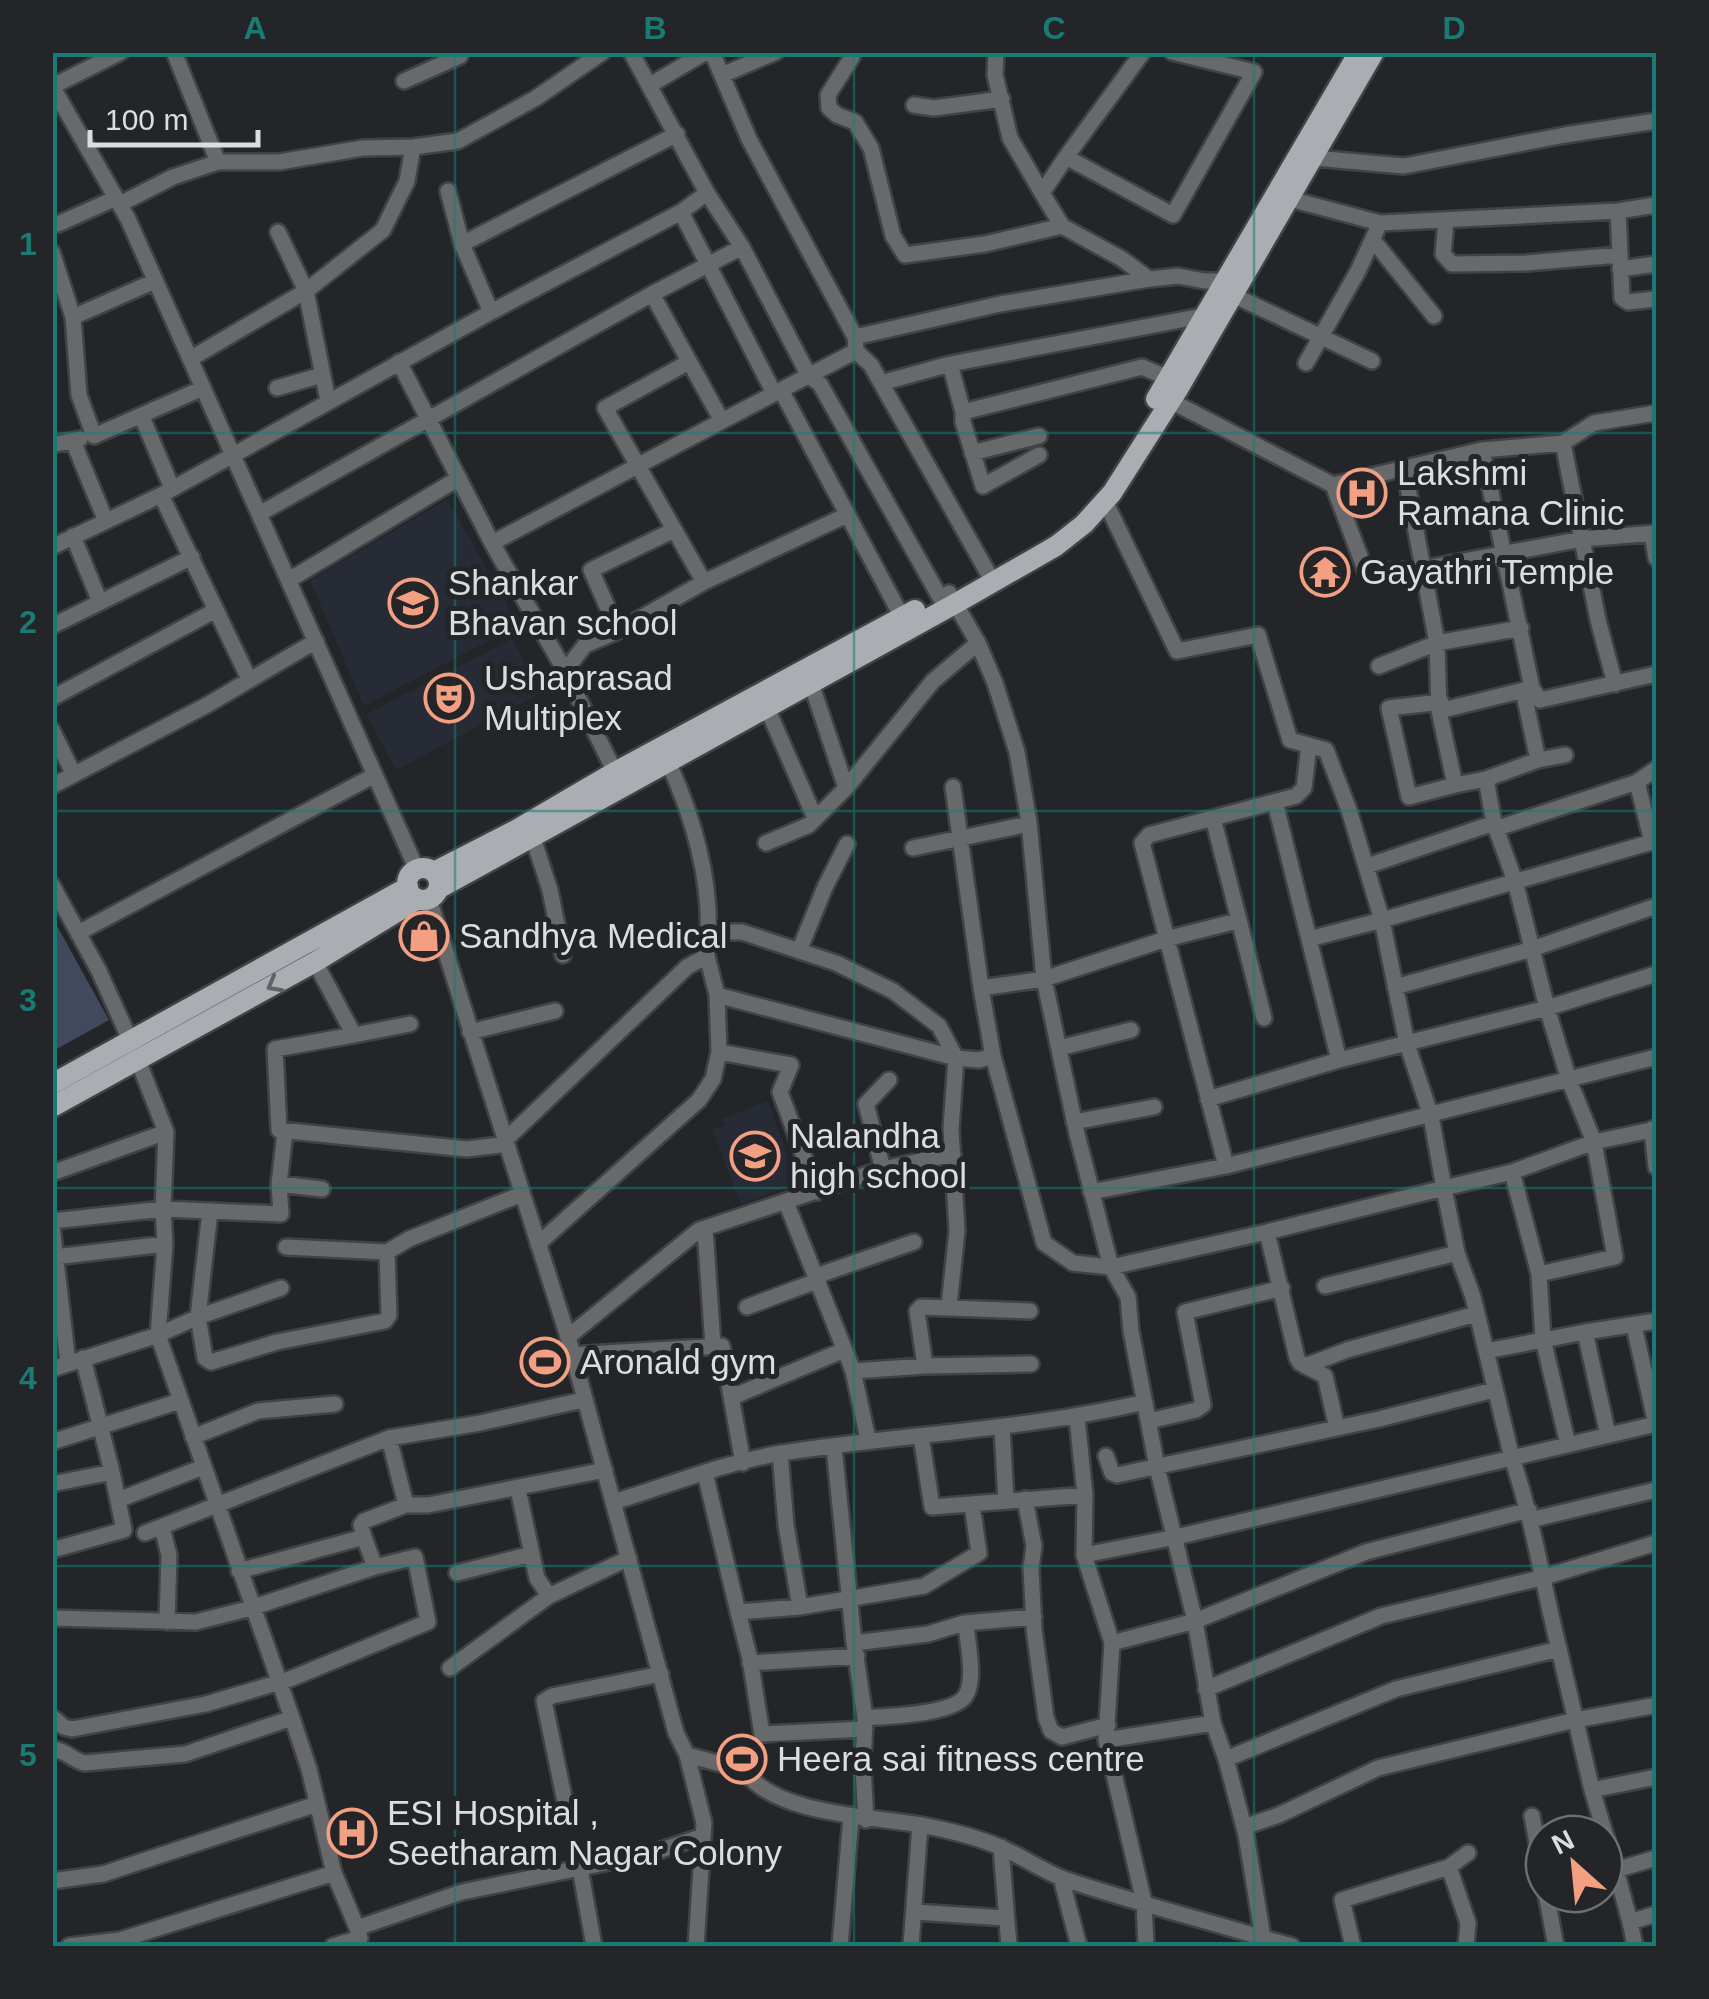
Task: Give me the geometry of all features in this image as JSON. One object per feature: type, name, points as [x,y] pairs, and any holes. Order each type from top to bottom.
[{"type":"main road","points":[[52,1084],[134,1050],[315,962],[424,886],[533,838],[767,708],[1047,537],[1082,509],[1106,480],[1166,391],[1229,288],[1359,52]]},
{"type":"main road","points":[[52,1107],[134,1050],[424,886],[615,772],[902,616],[948,600],[1056,546],[1106,501],[1202,316],[1229,288],[1290,199],[1374,52]]},
{"type":"street","points":[[121,52],[53,86],[118,201],[155,280],[424,886],[568,1337],[704,1823],[696,1946]]},
{"type":"street","points":[[174,52],[218,162]]},
{"type":"street","points":[[631,52],[809,376],[820,384],[948,600],[978,642],[995,683],[1016,752],[1029,824],[1044,979],[1074,1122],[1111,1267],[1128,1297],[1130,1331],[1157,1467],[1195,1620],[1212,1722],[1244,1827],[1262,1938]]},
{"type":"street","points":[[650,85],[709,52],[749,139],[856,344],[988,573]]},
{"type":"street","points":[[722,75],[776,52]]},
{"type":"street","points":[[849,52],[852,57],[828,96],[829,108],[855,122],[871,148],[893,236],[905,255],[985,244],[1062,226]]},
{"type":"street","points":[[996,52],[996,75],[1010,138],[1062,226],[1122,259],[1149,279]]},
{"type":"street","points":[[1042,193],[1143,52]]},
{"type":"street","points":[[1066,156],[1173,215],[1254,72],[1172,52]]},
{"type":"street","points":[[52,206],[55,226],[218,162],[279,162],[363,148],[458,141],[536,98],[591,55]]},
{"type":"street","points":[[404,80],[463,59]]},
{"type":"street","points":[[914,105],[934,108],[1002,99]]},
{"type":"street","points":[[1314,158],[1404,166],[1565,134],[1656,121]]},
{"type":"street","points":[[462,244],[677,134]]},
{"type":"street","points":[[190,358],[306,291],[383,230],[407,181],[412,147]]},
{"type":"street","points":[[448,191],[462,244],[491,312]]},
{"type":"street","points":[[52,547],[166,491],[681,212],[707,193]]},
{"type":"street","points":[[1290,199],[1380,223],[1618,212],[1656,205]]},
{"type":"street","points":[[681,212],[902,616]]},
{"type":"street","points":[[1618,212],[1624,301],[1656,298]]},
{"type":"street","points":[[1446,222],[1443,254],[1452,264],[1656,264]]},
{"type":"street","points":[[1306,364],[1380,223]]},
{"type":"street","points":[[278,232],[306,291],[328,401]]},
{"type":"street","points":[[1373,240],[1434,316]]},
{"type":"street","points":[[260,514],[708,262],[742,248]]},
{"type":"street","points":[[52,252],[79,395],[94,436]]},
{"type":"street","points":[[492,542],[809,376],[856,344],[1000,304],[1178,276],[1229,288],[1372,361]]},
{"type":"street","points":[[64,310],[155,280]]},
{"type":"street","points":[[652,294],[722,421]]},
{"type":"street","points":[[880,383],[950,364],[1202,316]]},
{"type":"street","points":[[399,362],[615,772]]},
{"type":"street","points":[[690,362],[605,406],[704,582]]},
{"type":"street","points":[[950,364],[983,486],[1040,456]]},
{"type":"street","points":[[963,412],[1142,367],[1166,391],[1333,485],[1366,572],[1422,569],[1582,539],[1654,533],[1656,558]]},
{"type":"street","points":[[277,388],[322,375]]},
{"type":"street","points":[[52,444],[94,436],[203,388]]},
{"type":"street","points":[[1333,485],[1482,450],[1562,443],[1594,423],[1656,413]]},
{"type":"street","points":[[142,418],[192,557],[249,680]]},
{"type":"street","points":[[972,452],[1039,436]]},
{"type":"street","points":[[73,441],[106,519]]},
{"type":"street","points":[[1562,443],[1615,684]]},
{"type":"street","points":[[1482,450],[1521,628],[1538,760]]},
{"type":"street","points":[[1404,467],[1437,643],[1440,707],[1454,785]]},
{"type":"street","points":[[289,580],[460,478]]},
{"type":"street","points":[[1106,501],[1177,651],[1258,635],[1290,740],[1326,750],[1382,920],[1407,1044],[1431,1116],[1456,1254],[1476,1314],[1529,1515],[1599,1814]]},
{"type":"street","points":[[564,671],[586,645],[618,632],[704,582],[847,515]]},
{"type":"street","points":[[618,632],[591,570],[674,530]]},
{"type":"street","points":[[72,536],[100,602]]},
{"type":"street","points":[[52,626],[192,557]]},
{"type":"street","points":[[52,698],[216,610]]},
{"type":"street","points":[[1379,666],[1437,643],[1521,628]]},
{"type":"street","points":[[52,786],[316,641]]},
{"type":"street","points":[[766,843],[805,827],[815,818],[846,788],[933,681],[978,642]]},
{"type":"street","points":[[1528,689],[1540,700],[1656,674]]},
{"type":"street","points":[[811,683],[846,788]]},
{"type":"street","points":[[1528,689],[1440,707],[1389,708],[1410,798],[1565,755]]},
{"type":"street","points":[[767,708],[815,818]]},
{"type":"street","points":[[52,730],[73,773]]},
{"type":"street","points":[[1226,1166],[1142,839],[1296,796],[1304,788],[1309,745]]},
{"type":"street","points":[[538,1244],[699,1100],[713,1079],[720,1052],[717,995],[707,956],[698,842],[688,806],[668,762]]},
{"type":"street","points":[[1367,866],[1638,782],[1656,769]]},
{"type":"street","points":[[78,933],[373,776]]},
{"type":"street","points":[[1486,779],[1494,826],[1514,881],[1547,1008],[1569,1080],[1594,1142],[1615,1257],[1538,1274]]},
{"type":"street","points":[[1309,939],[1655,846],[1638,782]]},
{"type":"street","points":[[953,787],[993,1056],[1044,1242],[1074,1263],[1111,1267],[1267,1232],[1512,1172],[1594,1142],[1654,1129],[1656,1167]]},
{"type":"street","points":[[1275,802],[1339,1060]]},
{"type":"street","points":[[1213,818],[1264,1018]]},
{"type":"street","points":[[913,848],[1029,824]]},
{"type":"street","points":[[533,838],[550,890],[562,955]]},
{"type":"street","points":[[799,951],[824,886],[847,844]]},
{"type":"street","points":[[52,885],[134,1050],[166,1132],[162,1209],[165,1244],[158,1335],[292,1718],[334,1873],[360,1938]]},
{"type":"street","points":[[1395,987],[1532,949],[1656,906]]},
{"type":"street","points":[[982,988],[1044,979],[1166,939],[1237,921]]},
{"type":"street","points":[[708,932],[740,932],[836,963],[893,991],[936,1022],[956,1058],[951,1129],[957,1231],[949,1306]]},
{"type":"street","points":[[410,1024],[275,1049],[279,1130],[467,1149],[507,1141],[532,1111],[686,967],[707,956]]},
{"type":"street","points":[[315,962],[354,1035]]},
{"type":"street","points":[[1208,1100],[1339,1060],[1547,1008],[1656,974]]},
{"type":"street","points":[[717,995],[956,1058],[980,1060],[993,1056]]},
{"type":"street","points":[[470,1032],[555,1010]]},
{"type":"street","points":[[1059,1048],[1131,1030]]},
{"type":"street","points":[[720,1052],[791,1065],[780,1092],[817,1192]]},
{"type":"street","points":[[1092,1192],[1226,1166],[1656,1057]]},
{"type":"street","points":[[883,1169],[866,1104],[889,1080]]},
{"type":"street","points":[[1074,1122],[1154,1107]]},
{"type":"street","points":[[52,1172],[166,1132]]},
{"type":"street","points":[[52,1550],[124,1530],[99,1428],[68,1364],[52,1223],[162,1209],[281,1214],[279,1184],[285,1132]]},
{"type":"street","points":[[568,1337],[706,1228],[883,1169],[952,1154]]},
{"type":"street","points":[[1512,1172],[1538,1274],[1544,1339],[1568,1445]]},
{"type":"street","points":[[279,1184],[322,1189]]},
{"type":"street","points":[[286,1247],[388,1252],[424,1232],[522,1194]]},
{"type":"street","points":[[786,1202],[853,1371],[868,1439]]},
{"type":"street","points":[[210,1211],[198,1316],[205,1358],[211,1362],[278,1342],[382,1323],[389,1316],[388,1252]]},
{"type":"street","points":[[706,1228],[713,1346]]},
{"type":"street","points":[[1267,1232],[1297,1358],[1325,1376],[1337,1428]]},
{"type":"street","points":[[747,1307],[914,1242]]},
{"type":"street","points":[[55,1256],[165,1244]]},
{"type":"street","points":[[1325,1286],[1456,1254]]},
{"type":"street","points":[[68,1364],[158,1335],[198,1316],[280,1288]]},
{"type":"street","points":[[1149,1422],[1203,1405],[1185,1312],[1282,1288]]},
{"type":"street","points":[[925,1366],[917,1311],[920,1307],[1030,1311]]},
{"type":"street","points":[[1305,1366],[1347,1350],[1476,1314]]},
{"type":"street","points":[[1486,1351],[1656,1321]]},
{"type":"street","points":[[1084,1555],[1656,1424],[1654,1401],[1634,1326]]},
{"type":"street","points":[[1585,1332],[1608,1435]]},
{"type":"street","points":[[572,1354],[722,1346],[744,1462]]},
{"type":"street","points":[[731,1393],[844,1350]]},
{"type":"street","points":[[853,1371],[1031,1364]]},
{"type":"street","points":[[1106,1456],[1112,1473],[1117,1475],[1494,1390]]},
{"type":"street","points":[[52,1442],[180,1400]]},
{"type":"street","points":[[145,1533],[389,1438],[480,1424],[583,1400]]},
{"type":"street","points":[[614,1502],[780,1453],[868,1439],[1077,1418],[1144,1402]]},
{"type":"street","points":[[193,1437],[258,1411],[335,1404]]},
{"type":"street","points":[[1077,1418],[1085,1495],[1084,1555],[1112,1644],[1107,1733],[1144,1902],[1146,1946]]},
{"type":"street","points":[[1002,1428],[1006,1501]]},
{"type":"street","points":[[921,1436],[932,1506],[1085,1495]]},
{"type":"street","points":[[389,1438],[406,1504]]},
{"type":"street","points":[[834,1447],[865,1724],[859,1819],[840,1946]]},
{"type":"street","points":[[780,1453],[786,1525],[800,1607]]},
{"type":"street","points":[[118,1500],[204,1467]]},
{"type":"street","points":[[375,1567],[364,1538],[364,1521],[406,1504],[428,1506],[605,1470]]},
{"type":"street","points":[[52,1484],[112,1472]]},
{"type":"street","points":[[705,1473],[750,1663],[762,1734],[865,1724],[944,1709],[962,1701],[970,1678],[966,1623]]},
{"type":"street","points":[[518,1489],[537,1578],[549,1596]]},
{"type":"street","points":[[1112,1644],[1195,1620],[1366,1552],[1656,1490]]},
{"type":"street","points":[[1025,1499],[1034,1546],[1034,1616],[1046,1718],[1051,1731],[1062,1737],[1212,1722]]},
{"type":"street","points":[[738,1612],[800,1607],[924,1586],[978,1554],[972,1505]]},
{"type":"street","points":[[162,1527],[169,1555],[168,1622]]},
{"type":"street","points":[[239,1571],[364,1538]]},
{"type":"street","points":[[1206,1689],[1381,1616],[1541,1578],[1656,1543]]},
{"type":"street","points":[[457,1573],[532,1554]]},
{"type":"street","points":[[52,1618],[196,1622],[414,1557],[428,1622],[277,1682],[206,1704],[72,1729],[52,1716]]},
{"type":"street","points":[[450,1668],[549,1596],[630,1558]]},
{"type":"street","points":[[750,1663],[856,1649],[966,1623],[1034,1616]]},
{"type":"street","points":[[1226,1759],[1396,1689],[1559,1648]]},
{"type":"street","points":[[568,1816],[544,1701],[552,1696],[662,1674]]},
{"type":"street","points":[[1244,1827],[1378,1768],[1575,1720],[1652,1706]]},
{"type":"street","points":[[52,1749],[68,1752],[85,1763],[185,1754],[292,1718]]},
{"type":"street","points":[[686,1755],[744,1770],[755,1786],[859,1819],[920,1824],[1001,1847],[1061,1878],[1292,1946]]},
{"type":"street","points":[[1592,1790],[1656,1777]]},
{"type":"street","points":[[52,1882],[103,1874],[318,1804]]},
{"type":"street","points":[[911,1946],[920,1824]]},
{"type":"street","points":[[332,1946],[360,1938],[462,1892],[649,1854],[704,1836]]},
{"type":"street","points":[[1001,1847],[1009,1946]]},
{"type":"street","points":[[1352,1946],[1342,1900],[1449,1867],[1468,1852]]},
{"type":"street","points":[[1624,1868],[1656,1858]]},
{"type":"street","points":[[1449,1867],[1468,1923],[1466,1946]]},
{"type":"street","points":[[580,1868],[594,1946]]},
{"type":"street","points":[[69,1946],[120,1940],[334,1873]]},
{"type":"street","points":[[1061,1878],[1079,1946]]},
{"type":"street","points":[[1624,1900],[1636,1946]]},
{"type":"street","points":[[915,1912],[1005,1918]]},
{"type":"street","points":[[1550,1914],[1556,1946]]},
{"type":"street","points":[[1630,1922],[1656,1914]]},
{"type":"shaded area","name":"Shankar Bhavan school","points":[[447,499],[519,625],[364,706],[310,580]]},
{"type":"shaded area","points":[[512,639],[541,693],[396,770],[366,714]]},
{"type":"shaded area","points":[[52,917],[109,1020],[53,1051],[52,1051]]},
{"type":"shaded area","name":"Nalandha high school","points":[[768,1101],[797,1183],[741,1204],[712,1129],[725,1125],[721,1119]]},
{"type":"place","name":"Lakshmi Ramana Clinic","points":[[1362,493]]},
{"type":"place","name":"Gayathri Temple","points":[[1325,572]]},
{"type":"place","name":"Shankar Bhavan school","points":[[413,603]]},
{"type":"place","name":"Ushaprasad Multiplex","points":[[449,698]]},
{"type":"place","name":"Sandhya Medical","points":[[424,936]]},
{"type":"place","name":"Nalandha high school","points":[[755,1156]]},
{"type":"place","name":"Aronald gym","points":[[545,1362]]},
{"type":"place","name":"Heera sai fitness centre","points":[[742,1759]]},
{"type":"place","name":"ESI Hospital , Seetharam Nagar Colony","points":[[352,1833]]}]
